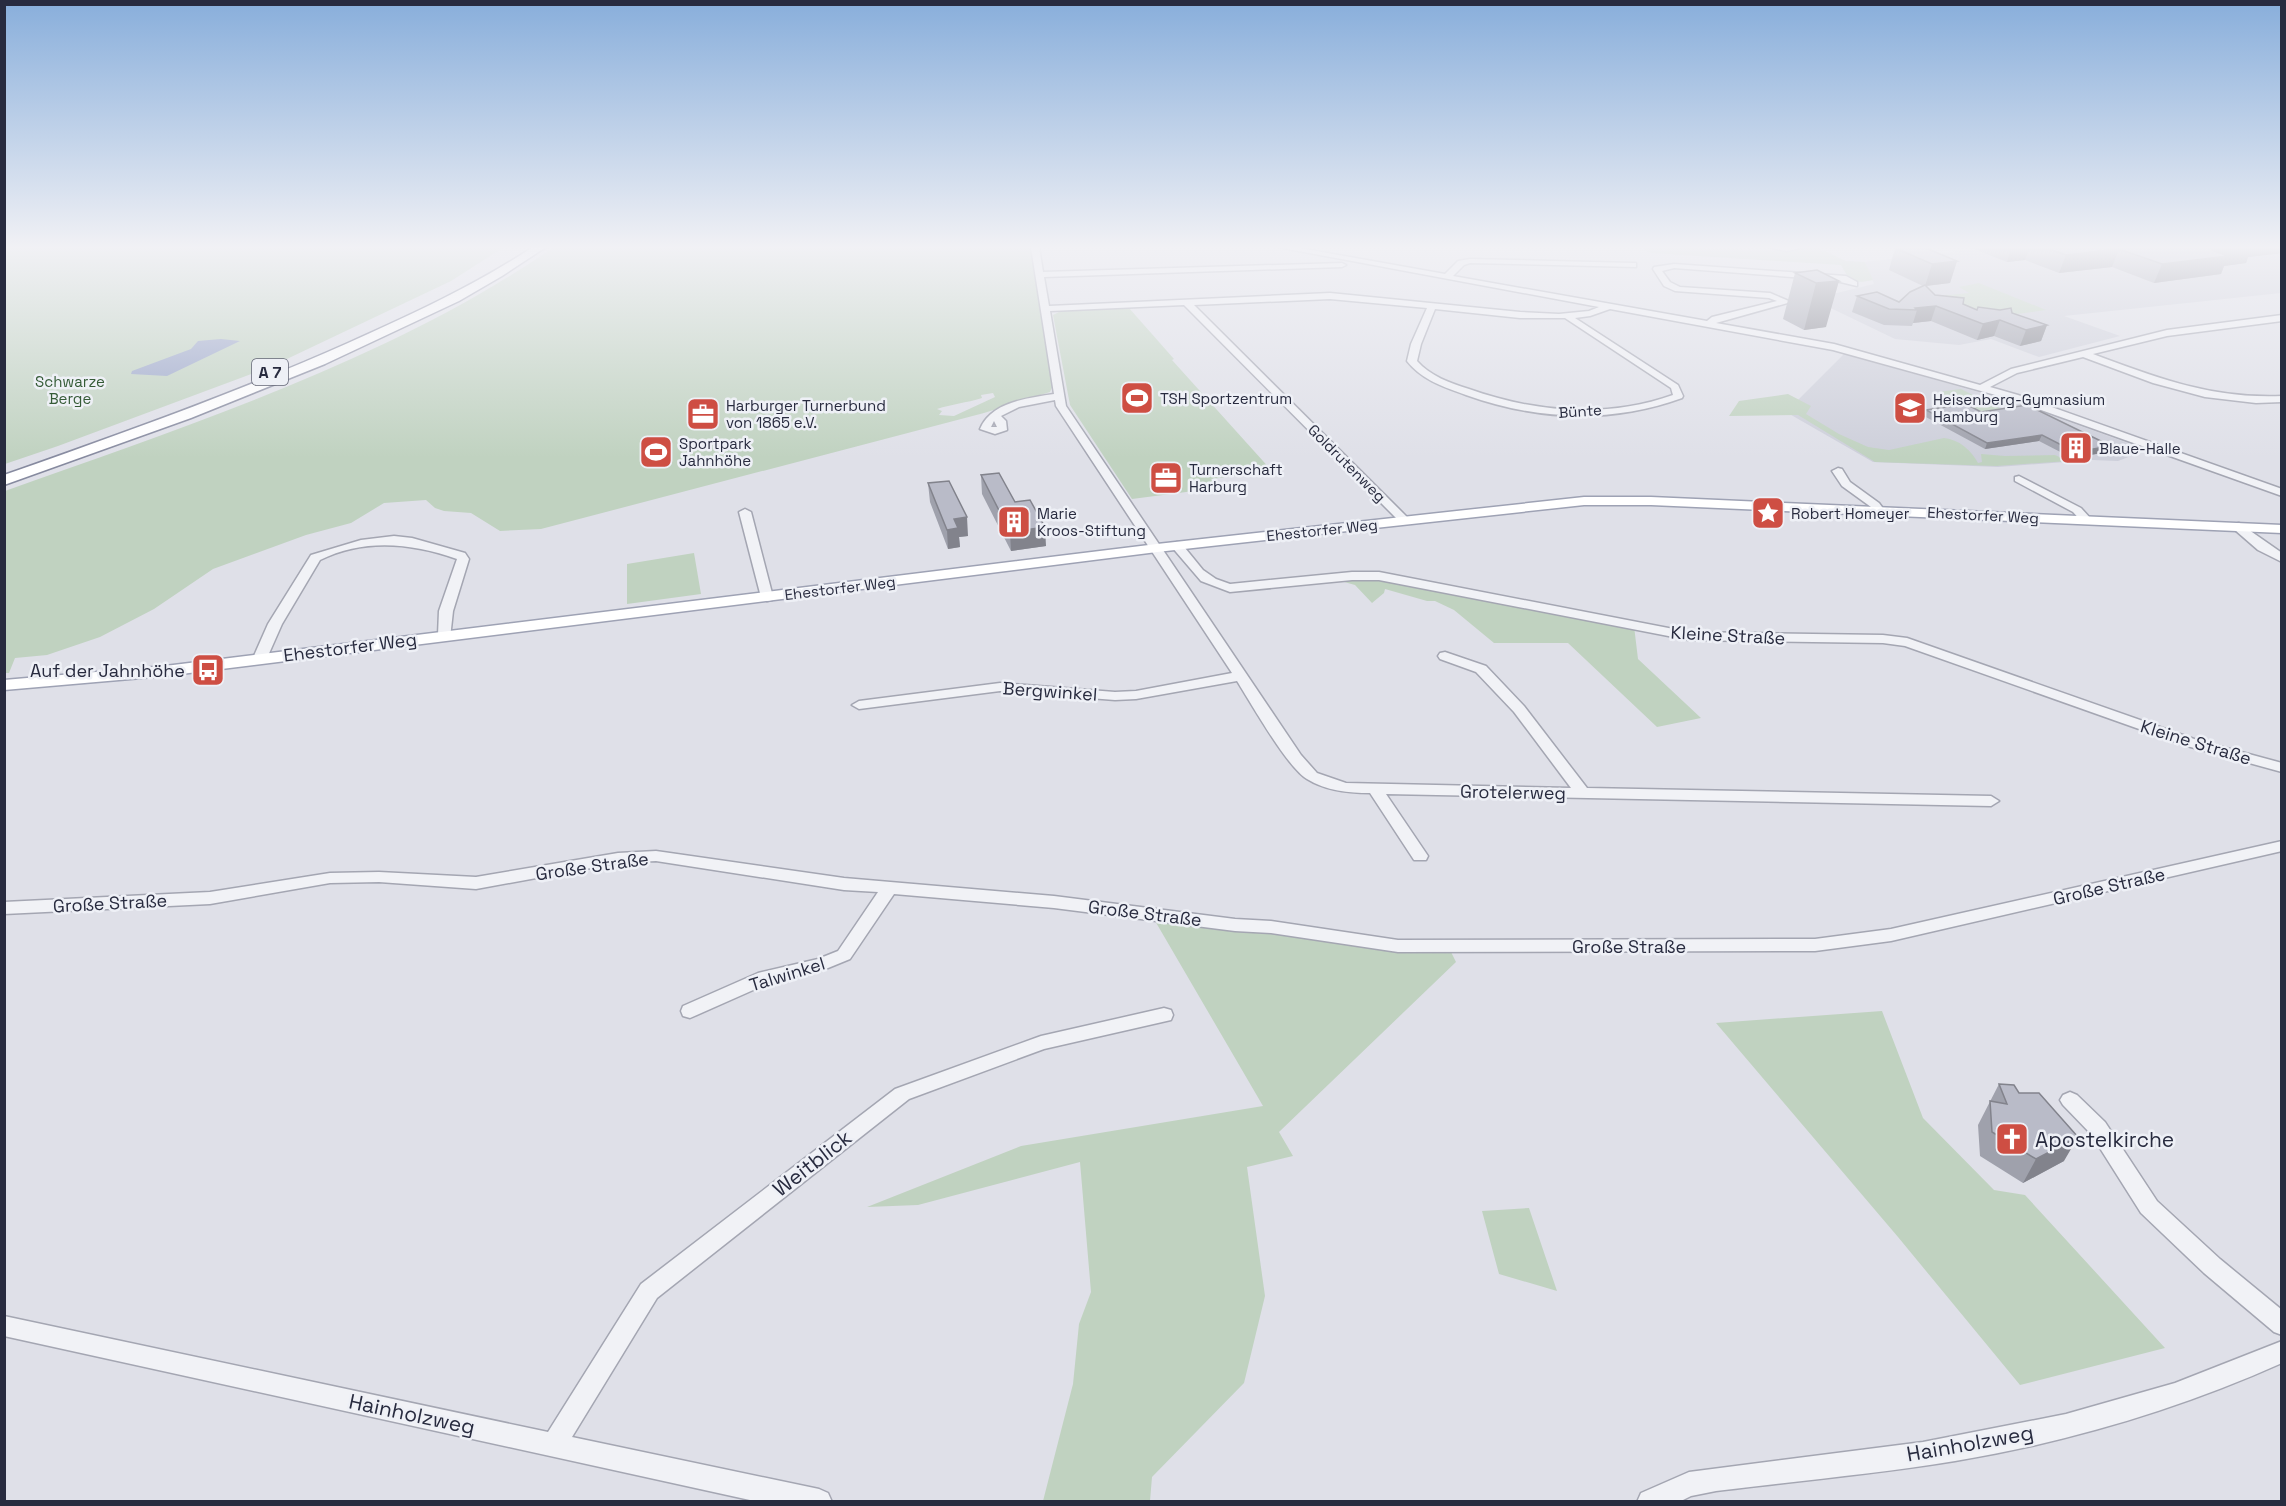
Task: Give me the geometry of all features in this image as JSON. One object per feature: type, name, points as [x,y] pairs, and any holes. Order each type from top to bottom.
[{"type":"highway","name":"A 7","points":[[4,469],[188,404],[334,345],[392,317]]},
{"type":"highway","name":"A 7","points":[[4,480],[193,412],[307,367],[413,317]]},
{"type":"main road","name":"Ehestorfer Weg","points":[[4,685],[138,674],[1157,548],[1611,500],[2282,529]]},
{"type":"street","name":"Grotelerweg","points":[[1046,317],[1061,406],[1296,758],[1312,776],[1344,788],[1991,801]]},
{"type":"street","name":"Goldrutenweg","points":[[1201,317],[1405,521]]},
{"type":"street","name":"Bünte","points":[[1427,317],[1416,344],[1412,361],[1419,372],[1440,383],[1551,413],[1596,411],[1659,402],[1678,396],[1675,387],[1569,317]]},
{"type":"street","points":[[1676,317],[1814,342],[1981,388],[2036,405],[2282,493]]},
{"type":"street","points":[[1710,323],[1721,317]]},
{"type":"street","points":[[1981,388],[2008,373],[2179,330],[2282,318]]},
{"type":"street","points":[[2084,354],[2209,396],[2245,401],[2282,399]]},
{"type":"street","points":[[995,416],[1000,410],[1059,396]]},
{"type":"street","points":[[1838,471],[1846,484],[1875,505],[1879,511]]},
{"type":"street","name":"Ehestorfer Weg","points":[[2019,479],[2077,510],[2086,520]]},
{"type":"street","name":"Ehestorfer Weg","points":[[745,512],[767,597]]},
{"type":"street","points":[[2240,527],[2262,547],[2282,558]]},
{"type":"street","points":[[260,658],[275,624],[315,558],[370,542],[412,542],[461,556],[463,559],[446,611],[445,636]]},
{"type":"street","name":"Kleine Straße","points":[[1177,546],[1200,576],[1218,586],[1230,588],[1352,576],[1378,576],[1689,636],[1883,639],[1907,642],[2192,743],[2282,768]]},
{"type":"street","points":[[1445,656],[1481,669],[1519,709],[1583,793]]},
{"type":"street","name":"Bergwinkel","points":[[859,705],[1000,687],[1063,690],[1115,696],[1136,695],[1241,676]]},
{"type":"street","points":[[1375,789],[1420,856]]},
{"type":"street","name":"Große Straße","points":[[4,908],[210,898],[330,878],[363,877],[476,883],[618,858],[644,856],[670,857],[889,889],[1054,902],[1235,925],[1271,927],[1398,946],[1815,945],[1891,935],[2282,846]]},
{"type":"street","name":"Talwinkel","points":[[690,1011],[765,978],[822,964],[844,955],[889,889]]},
{"type":"street","name":"Weitblick","points":[[554,1444],[649,1291],[902,1094],[1041,1043],[1164,1015]]},
{"type":"street","points":[[2070,1100],[2098,1128],[2149,1207],[2212,1266],[2282,1325]]},
{"type":"street","name":"Hainholzweg","points":[[4,1326],[819,1502]]},
{"type":"street","name":"Hainholzweg","points":[[1650,1502],[1689,1484],[1716,1479],[1918,1454],[2008,1438],[2179,1395],[2282,1352]]},
{"type":"shaded area","points":[[1850,317],[2068,317],[2120,336],[2039,357],[1991,339],[1959,345],[1895,339]]},
{"type":"shaded area","name":"Heisenberg-Gymnasium Hamburg","points":[[1844,354],[2017,403],[2147,450],[2118,461],[2092,460],[1998,467],[1873,462],[1786,412]]},
{"type":"green space","name":"Schwarze Berge","points":[[4,317],[375,317],[270,367],[5,464]]},
{"type":"green space","points":[[436,317],[1042,317],[1053,385],[1050,392],[984,413],[541,529],[500,531],[471,513],[444,511],[435,508],[426,500],[384,503],[351,523],[306,535],[213,569],[154,609],[100,637],[47,655],[15,658],[9,673],[5,673],[5,491],[146,441],[288,386]],"holes":[[[993,393],[995,397],[954,416],[939,415],[942,411],[937,409]]]},
{"type":"green space","name":"TSH Sportzentrum","points":[[1053,317],[1137,317],[1174,359],[1172,360],[1272,471],[1211,479],[1217,488],[1132,499],[1070,405]]},
{"type":"green space","points":[[1961,389],[2005,411],[1981,414],[1938,392]]},
{"type":"green space","points":[[1788,394],[1811,406],[1806,414],[1839,434],[1868,447],[1889,450],[1944,438],[1964,446],[1978,463],[1982,462],[1981,454],[2055,455],[2068,461],[1996,466],[1875,462],[1798,415],[1729,416],[1739,401]]},
{"type":"green space","points":[[694,553],[701,594],[627,604],[627,564]]},
{"type":"green space","points":[[1379,576],[1634,626],[1638,659],[1701,718],[1657,727],[1568,643],[1494,643],[1454,610],[1435,601],[1427,601],[1385,589],[1384,593],[1372,603],[1355,585],[1330,578]]},
{"type":"green space","points":[[1151,914],[1448,946],[1456,962],[1279,1132],[1293,1156],[1247,1167],[1265,1296],[1244,1383],[1152,1477],[1150,1501],[1043,1501],[1073,1384],[1079,1324],[1091,1292],[1080,1162],[918,1205],[867,1207],[1021,1146],[1263,1106]]},
{"type":"green space","points":[[1882,1011],[1923,1118],[1994,1190],[2025,1195],[2165,1348],[2020,1385],[1716,1023]]},
{"type":"green space","points":[[1529,1208],[1557,1291],[1499,1274],[1482,1211]]},
{"type":"water","points":[[221,339],[240,341],[167,376],[131,374],[132,371],[191,349],[198,341]]},
{"type":"building","points":[[1965,317],[2024,317],[2047,325],[2026,330],[2000,320],[1983,324]]},
{"type":"building","points":[[1966,404],[1981,412],[2027,405],[2111,446],[2075,452],[2042,435],[1987,443],[1926,410]]},
{"type":"building","points":[[999,473],[1015,502],[1030,500],[1045,527],[1010,532],[981,475]]},
{"type":"building","points":[[949,481],[967,517],[954,519],[958,528],[947,530],[928,483]]},
{"type":"building","points":[[1999,1084],[2014,1085],[2019,1093],[2039,1093],[2078,1137],[2036,1159],[1992,1132],[1990,1101],[2007,1104]]},
{"type":"place","name":"TSH Sportzentrum","points":[[1137,398]]},
{"type":"place","name":"Heisenberg-Gymnasium Hamburg","points":[[1910,408]]},
{"type":"place","name":"Harburger Turnerbund von 1865 e.V.","points":[[703,414]]},
{"type":"place","name":"Blaue-Halle","points":[[2076,448]]},
{"type":"place","name":"Sportpark Jahnhöhe","points":[[656,452]]},
{"type":"place","name":"Turnerschaft Harburg","points":[[1166,478]]},
{"type":"place","name":"Robert Homeyer","points":[[1768,513]]},
{"type":"place","name":"Marie Kroos-Stiftung","points":[[1014,522]]},
{"type":"place","name":"Auf der Jahnhöhe","points":[[208,670]]},
{"type":"place","name":"Apostelkirche","points":[[2012,1139]]}]
